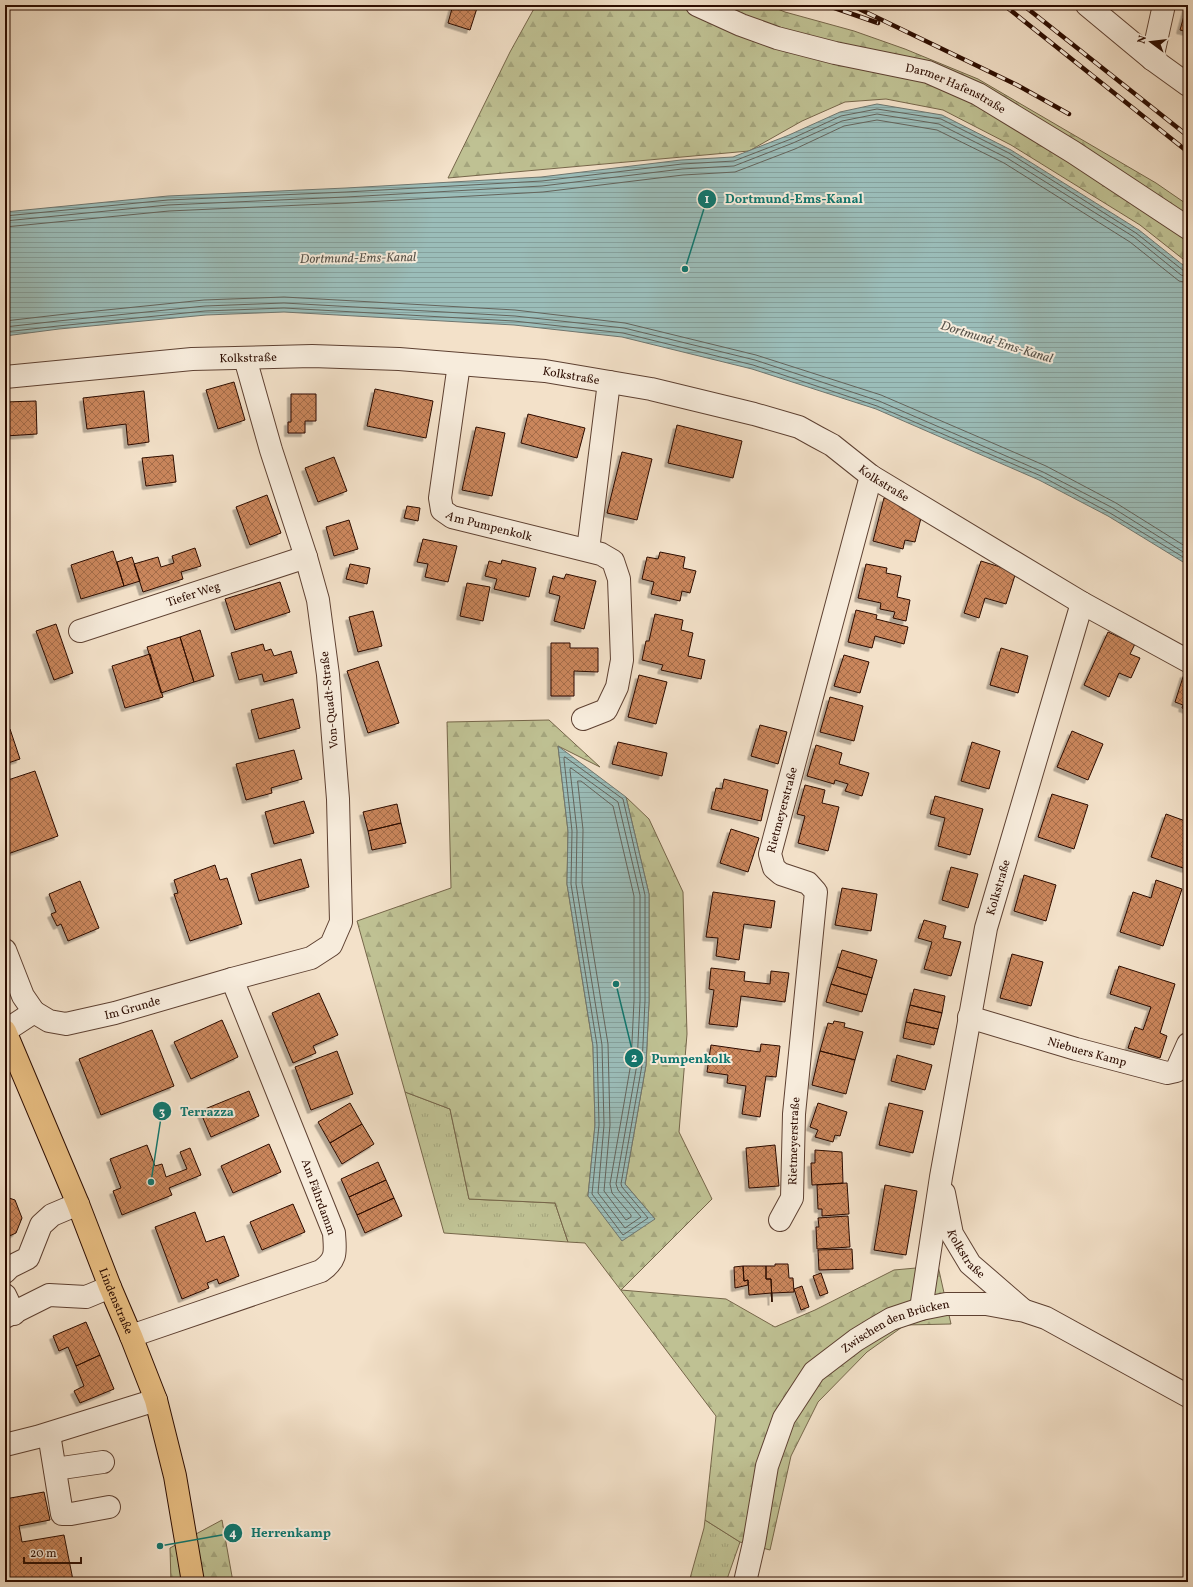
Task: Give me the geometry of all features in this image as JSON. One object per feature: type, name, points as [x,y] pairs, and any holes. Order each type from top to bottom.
[{"type":"main road","name":"Lindenstraße","points":[[5,1031],[78,1204],[156,1400],[175,1476],[193,1582]]},
{"type":"street","name":"Darmer Hafenstraße","points":[[698,5],[741,25],[777,38],[835,53],[928,72],[978,94],[1073,152],[1188,228]]},
{"type":"street","points":[[1087,5],[1152,59],[1188,85]]},
{"type":"street","points":[[1152,59],[1164,5]]},
{"type":"street","name":"Kolkstraße","points":[[5,377],[192,359],[349,356],[545,371],[651,390],[754,414],[798,427],[832,446],[871,476],[1082,603],[1188,661]]},
{"type":"street","name":"Von-Quadt-Straße","points":[[232,978],[311,958],[331,945],[341,922],[338,799],[328,675],[318,600],[306,557],[270,450],[245,358]]},
{"type":"street","name":"Am Pumpenkolk","points":[[459,364],[440,498],[442,510],[452,517],[588,550],[601,554],[614,561],[619,579],[622,660],[617,688],[606,710],[583,720]]},
{"type":"street","points":[[588,550],[609,382]]},
{"type":"street","name":"Rietmeyerstraße","points":[[780,1220],[792,1198],[794,1114],[816,892],[808,883],[781,874],[774,868],[770,854],[871,476]]},
{"type":"street","name":"Tiefer Weg","points":[[80,631],[306,557]]},
{"type":"street","name":"Kolkstraße","points":[[921,1309],[941,1177],[986,928],[1082,603]]},
{"type":"street","points":[[5,950],[24,996],[34,1012]]},
{"type":"street","name":"Im Grunde","points":[[34,1012],[49,1021],[66,1024],[115,1012],[232,978]]},
{"type":"street","name":"Am Fährdamm","points":[[131,1336],[321,1270],[330,1264],[335,1254],[334,1233],[232,978]]},
{"type":"street","name":"Lindenstraße","points":[[5,1031],[34,1012]]},
{"type":"street","name":"Niebuers Kamp","points":[[969,1017],[1076,1049],[1167,1073],[1176,1071],[1188,1044]]},
{"type":"street","name":"Kolkstraße","points":[[941,1177],[952,1234],[970,1264],[1025,1311]]},
{"type":"street","points":[[5,1272],[10,1267],[28,1258],[41,1225],[52,1215],[78,1204]]},
{"type":"street","points":[[8,1309],[49,1295],[86,1297],[110,1287]]},
{"type":"street","name":"Zwischen den Brücken","points":[[745,1582],[754,1543],[767,1466],[784,1418],[814,1372],[856,1340],[891,1319],[921,1309],[946,1304],[986,1304],[1025,1311],[1046,1318],[1188,1396]]},
{"type":"street","points":[[5,1445],[49,1434],[156,1400]]},
{"type":"street","points":[[49,1434],[62,1514],[71,1514],[109,1507]]},
{"type":"street","points":[[55,1469],[103,1462]]},
{"type":"green space","points":[[536,5],[768,5],[785,12],[854,31],[905,49],[978,79],[1156,183],[1188,205],[1188,263],[1140,225],[1011,145],[943,110],[886,99],[845,102],[802,121],[749,151],[448,178],[510,52]]},
{"type":"green space","points":[[549,720],[600,767],[558,746],[568,831],[567,884],[593,1046],[595,1125],[588,1196],[655,1219],[625,1184],[646,1065],[649,1002],[649,894],[626,797],[649,819],[683,892],[687,1034],[679,1132],[712,1199],[621,1290],[726,1299],[775,1327],[815,1310],[894,1270],[938,1266],[951,1324],[905,1325],[867,1352],[818,1402],[791,1456],[770,1550],[740,1542],[705,1520],[716,1416],[585,1243],[568,1242],[555,1203],[469,1199],[450,1109],[405,1092],[357,921],[451,888],[447,722]]},
{"type":"green space","points":[[405,1092],[450,1109],[469,1199],[555,1203],[568,1242],[444,1233]]},
{"type":"green space","points":[[222,1520],[233,1582],[171,1582],[170,1548]]},
{"type":"green space","points":[[705,1520],[740,1542],[726,1582],[689,1582]]},
{"type":"water","points":[[877,104],[942,115],[1011,150],[1139,230],[1188,269],[1188,565],[1108,516],[1039,480],[876,409],[752,369],[622,337],[514,325],[284,312],[206,315],[59,329],[5,336],[5,212],[168,196],[541,177],[681,160],[733,157],[789,135],[840,112]]},
{"type":"water","points":[[558,746],[626,797],[649,894],[649,1002],[646,1065],[625,1184],[655,1219],[622,1241],[588,1196],[595,1125],[593,1046],[567,884],[568,831]]},
{"type":"building","points":[[453,5],[478,5],[470,30],[448,23]]},
{"type":"building","points":[[1188,5],[1188,32],[1180,30]]},
{"type":"building","points":[[234,382],[245,420],[218,429],[206,390]]},
{"type":"building","points":[[375,389],[433,401],[426,438],[367,426]]},
{"type":"building","points":[[144,391],[149,442],[128,445],[126,424],[87,429],[83,398]]},
{"type":"building","points":[[291,394],[316,394],[316,421],[305,421],[305,433],[288,433],[288,422],[291,422]]},
{"type":"building","points":[[36,401],[37,434],[5,436],[5,402]]},
{"type":"building","points":[[528,414],[585,428],[577,458],[521,443]]},
{"type":"building","points":[[677,425],[742,441],[733,478],[668,463]]},
{"type":"building","points":[[476,427],[505,433],[492,496],[462,490]]},
{"type":"building","points":[[622,452],[652,459],[637,520],[607,513]]},
{"type":"building","points":[[173,455],[176,482],[146,486],[142,458]]},
{"type":"building","points":[[334,457],[347,491],[318,502],[305,468]]},
{"type":"building","points":[[267,495],[281,533],[250,545],[236,507]]},
{"type":"building","points":[[884,498],[903,503],[902,509],[922,514],[915,542],[905,540],[903,549],[873,541]]},
{"type":"building","points":[[407,506],[420,508],[418,521],[404,518]]},
{"type":"building","points":[[349,520],[358,549],[334,556],[326,527]]},
{"type":"building","points":[[423,539],[457,546],[448,582],[425,577],[428,564],[417,562]]},
{"type":"building","points":[[195,548],[201,566],[181,572],[183,579],[143,592],[134,564],[158,557],[161,567],[174,563],[172,556]]},
{"type":"building","points":[[113,551],[124,586],[81,599],[71,565]]},
{"type":"building","points":[[660,552],[685,557],[683,568],[696,571],[690,593],[682,591],[680,601],[651,594],[654,582],[642,579],[647,557],[658,559]]},
{"type":"building","points":[[132,557],[140,581],[124,586],[117,562]]},
{"type":"building","points":[[502,560],[536,568],[529,597],[494,589],[497,579],[485,576],[489,561],[501,564]]},
{"type":"building","points":[[981,561],[1016,572],[1006,604],[985,598],[979,618],[964,613]]},
{"type":"building","points":[[350,564],[370,568],[367,584],[346,579]]},
{"type":"building","points":[[866,564],[887,568],[886,573],[901,576],[897,597],[910,600],[906,621],[893,618],[895,612],[880,609],[881,603],[858,598]]},
{"type":"building","points":[[566,574],[596,581],[584,629],[554,621],[560,596],[549,593],[553,576],[564,579]]},
{"type":"building","points":[[280,582],[290,612],[235,630],[225,599]]},
{"type":"building","points":[[467,583],[490,587],[483,621],[460,616]]},
{"type":"building","points":[[856,610],[877,615],[876,619],[908,627],[904,644],[875,636],[872,648],[848,642]]},
{"type":"building","points":[[373,611],[382,646],[358,652],[349,617]]},
{"type":"building","points":[[655,614],[683,620],[681,630],[693,633],[688,656],[705,660],[701,679],[661,670],[663,665],[642,660],[646,641],[649,641]]},
{"type":"building","points":[[56,624],[73,673],[54,680],[36,631]]},
{"type":"building","points":[[200,630],[214,676],[194,682],[180,637]]},
{"type":"building","points":[[1108,632],[1135,644],[1130,654],[1140,658],[1131,678],[1119,673],[1109,697],[1084,685]]},
{"type":"building","points":[[180,637],[194,682],[161,693],[147,647]]},
{"type":"building","points":[[551,643],[570,643],[570,648],[598,648],[598,672],[574,671],[574,696],[551,696]]},
{"type":"building","points":[[263,644],[265,651],[271,649],[274,656],[291,651],[297,673],[264,682],[262,674],[239,680],[231,653]]},
{"type":"building","points":[[1001,648],[1028,656],[1018,693],[990,685]]},
{"type":"building","points":[[150,654],[163,697],[125,708],[112,666]]},
{"type":"building","points":[[844,655],[869,662],[860,693],[834,686]]},
{"type":"building","points":[[378,661],[399,723],[368,733],[347,671]]},
{"type":"building","points":[[1184,674],[1188,675],[1188,710],[1182,708],[1183,705],[1175,702]]},
{"type":"building","points":[[639,675],[667,682],[656,724],[628,717]]},
{"type":"building","points":[[830,697],[863,706],[854,741],[820,732]]},
{"type":"building","points":[[293,699],[300,728],[259,739],[251,710]]},
{"type":"building","points":[[760,725],[787,732],[778,764],[751,756]]},
{"type":"building","points":[[10,729],[20,759],[5,764],[5,731]]},
{"type":"building","points":[[1072,731],[1103,744],[1088,780],[1057,767]]},
{"type":"building","points":[[618,742],[667,753],[662,776],[612,764]]},
{"type":"building","points":[[972,742],[1000,751],[989,789],[961,781]]},
{"type":"building","points":[[816,745],[842,753],[839,764],[869,773],[862,796],[845,791],[848,784],[835,780],[834,784],[807,776]]},
{"type":"building","points":[[294,750],[302,779],[271,788],[272,793],[246,800],[236,764]]},
{"type":"building","points":[[35,771],[58,836],[5,855],[5,781]]},
{"type":"building","points":[[724,779],[768,790],[761,821],[711,809],[716,788],[722,789]]},
{"type":"building","points":[[805,785],[825,790],[822,803],[839,807],[828,851],[798,843],[805,816],[797,814]]},
{"type":"building","points":[[1052,794],[1088,805],[1074,849],[1038,837]]},
{"type":"building","points":[[935,796],[983,809],[970,855],[938,846],[945,818],[930,814]]},
{"type":"building","points":[[304,801],[314,833],[274,844],[265,812]]},
{"type":"building","points":[[397,804],[401,823],[368,831],[363,812]]},
{"type":"building","points":[[1166,814],[1188,822],[1188,864],[1186,869],[1151,857]]},
{"type":"building","points":[[401,823],[406,843],[372,850],[368,831]]},
{"type":"building","points":[[731,829],[759,838],[748,872],[720,863]]},
{"type":"building","points":[[301,859],[309,887],[259,901],[251,874]]},
{"type":"building","points":[[215,865],[220,880],[227,878],[242,924],[190,941],[174,894],[178,893],[174,880]]},
{"type":"building","points":[[951,867],[978,874],[968,908],[942,900]]},
{"type":"building","points":[[1024,875],[1056,885],[1046,921],[1014,911]]},
{"type":"building","points":[[1156,880],[1182,889],[1163,946],[1120,932],[1133,892],[1151,898]]},
{"type":"building","points":[[80,881],[99,928],[68,941],[61,924],[57,926],[51,914],[56,912],[49,894]]},
{"type":"building","points":[[842,888],[877,894],[871,931],[835,925]]},
{"type":"building","points":[[713,892],[775,901],[771,928],[744,924],[739,960],[716,956],[718,938],[706,937]]},
{"type":"building","points":[[924,920],[946,926],[943,938],[961,942],[951,976],[924,969],[932,942],[918,938]]},
{"type":"building","points":[[842,950],[877,960],[872,978],[837,967]]},
{"type":"building","points":[[1012,954],[1043,962],[1031,1006],[1000,998]]},
{"type":"building","points":[[1119,966],[1175,984],[1160,1033],[1167,1036],[1160,1058],[1128,1048],[1135,1027],[1143,1030],[1151,1007],[1110,994]]},
{"type":"building","points":[[837,967],[872,978],[867,995],[831,984]]},
{"type":"building","points":[[711,968],[745,972],[744,981],[770,984],[771,971],[789,973],[785,1002],[741,996],[737,1027],[709,1024],[714,990],[709,989]]},
{"type":"building","points":[[831,984],[867,995],[862,1012],[826,1002]]},
{"type":"building","points":[[914,989],[945,996],[942,1013],[910,1005]]},
{"type":"building","points":[[319,993],[338,1035],[313,1046],[316,1053],[293,1063],[272,1013]]},
{"type":"building","points":[[910,1005],[942,1013],[938,1029],[906,1022]]},
{"type":"building","points":[[222,1020],[238,1057],[191,1079],[174,1042]]},
{"type":"building","points":[[834,1021],[845,1023],[844,1027],[863,1032],[855,1060],[820,1051],[828,1023],[833,1024]]},
{"type":"building","points":[[906,1022],[938,1029],[934,1045],[903,1038]]},
{"type":"building","points":[[152,1030],[174,1086],[101,1115],[79,1059]]},
{"type":"building","points":[[761,1044],[780,1046],[776,1077],[766,1076],[760,1117],[742,1114],[746,1086],[727,1083],[728,1075],[707,1072],[711,1045],[760,1052]]},
{"type":"building","points":[[337,1051],[353,1094],[311,1110],[295,1067]]},
{"type":"building","points":[[820,1051],[855,1060],[846,1094],[812,1085]]},
{"type":"building","points":[[897,1055],[932,1065],[925,1090],[891,1081]]},
{"type":"building","points":[[249,1091],[259,1116],[211,1137],[200,1111]]},
{"type":"building","points":[[350,1103],[362,1124],[330,1143],[318,1122]]},
{"type":"building","points":[[818,1103],[847,1112],[840,1136],[835,1135],[833,1142],[815,1137],[818,1130],[810,1127]]},
{"type":"building","points":[[889,1103],[923,1111],[913,1153],[879,1145]]},
{"type":"building","points":[[362,1124],[374,1144],[342,1164],[330,1143]]},
{"type":"building","points":[[269,1144],[281,1172],[233,1193],[221,1166]]},
{"type":"building","points":[[147,1145],[155,1166],[162,1164],[166,1177],[187,1169],[180,1152],[190,1148],[201,1175],[169,1188],[172,1195],[122,1215],[113,1191],[121,1188],[110,1159]]},
{"type":"building","points":[[775,1145],[779,1186],[749,1188],[746,1148]]},
{"type":"building","points":[[815,1150],[842,1152],[843,1183],[812,1185],[811,1163],[815,1163]]},
{"type":"building","points":[[378,1162],[386,1180],[349,1197],[341,1179]]},
{"type":"building","points":[[386,1180],[394,1198],[357,1215],[349,1197]]},
{"type":"building","points":[[847,1183],[849,1214],[822,1216],[822,1209],[818,1209],[817,1185]]},
{"type":"building","points":[[885,1185],[917,1191],[906,1255],[874,1250]]},
{"type":"building","points":[[5,1188],[9,1198],[15,1200],[22,1218],[16,1233],[5,1238]]},
{"type":"building","points":[[394,1198],[402,1216],[365,1233],[357,1215]]},
{"type":"building","points":[[293,1204],[305,1232],[262,1250],[250,1222]]},
{"type":"building","points":[[195,1212],[206,1242],[224,1236],[239,1276],[219,1284],[217,1279],[207,1283],[209,1288],[182,1299],[155,1227]]},
{"type":"building","points":[[848,1216],[850,1247],[817,1249],[816,1227],[819,1227],[818,1218]]},
{"type":"building","points":[[852,1249],[853,1269],[819,1270],[818,1250]]},
{"type":"building","points":[[775,1264],[788,1264],[789,1278],[793,1278],[794,1292],[772,1293],[772,1302],[771,1279],[766,1279],[766,1266],[775,1266]]},
{"type":"building","points":[[743,1266],[766,1266],[766,1279],[771,1279],[772,1302],[771,1293],[749,1295],[748,1280],[744,1281]]},
{"type":"building","points":[[743,1266],[744,1281],[748,1280],[748,1285],[735,1288],[734,1267]]},
{"type":"building","points":[[821,1273],[828,1293],[820,1296],[813,1276]]},
{"type":"building","points":[[802,1286],[809,1307],[801,1310],[794,1289]]},
{"type":"building","points":[[86,1322],[100,1355],[76,1366],[68,1347],[59,1351],[53,1336]]},
{"type":"building","points":[[100,1355],[114,1389],[80,1403],[74,1391],[84,1386],[76,1366]]},
{"type":"building","points":[[44,1492],[50,1520],[19,1526],[22,1542],[64,1535],[73,1580],[60,1582],[5,1582],[5,1549],[7,1549],[5,1540],[5,1499]]},
{"type":"railway","points":[[826,5],[878,23]]},
{"type":"railway","points":[[851,5],[1017,85],[1069,114]]},
{"type":"railway","points":[[1004,5],[1188,152]]},
{"type":"railway","points":[[1023,5],[1188,136]]},
{"type":"place","name":"Dortmund-Ems-Kanal","points":[[685,269]]},
{"type":"place","name":"Pumpenkolk","points":[[616,984]]},
{"type":"place","name":"Terrazza","points":[[151,1182]]},
{"type":"place","name":"Herrenkamp","points":[[160,1546]]}]
